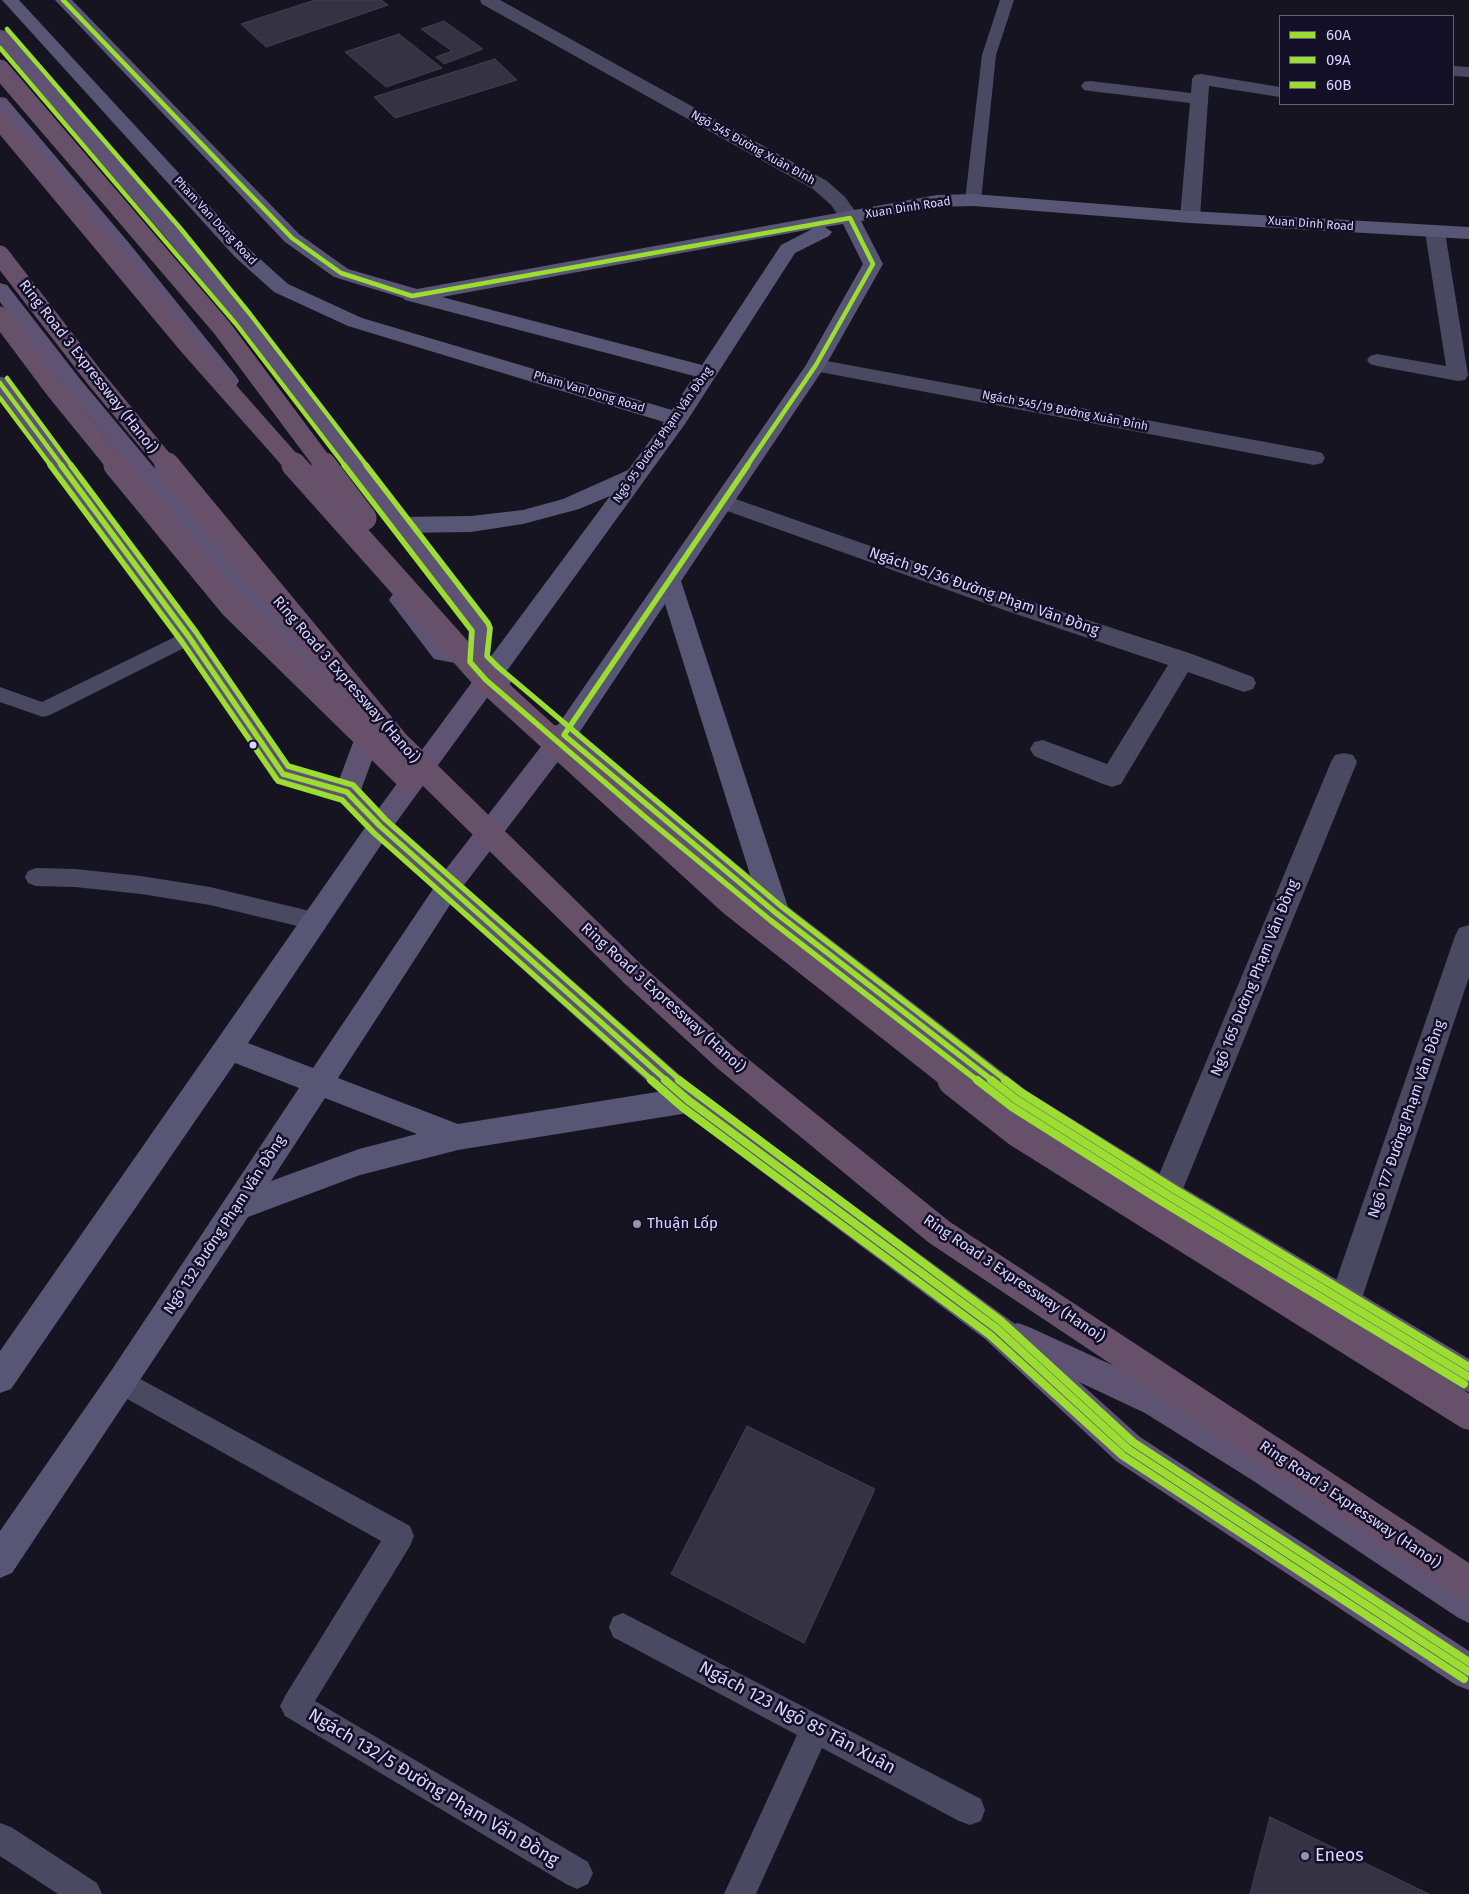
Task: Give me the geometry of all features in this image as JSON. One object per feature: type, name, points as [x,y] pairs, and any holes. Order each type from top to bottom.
[{"type":"highway","points":[[0,69],[222,328],[485,671]]},
{"type":"highway","points":[[0,120],[187,344],[485,671],[732,904],[1018,1131],[1469,1413]]},
{"type":"highway","name":"Ring Road 3 Expressway (Hanoi)","points":[[0,255],[107,394],[398,743],[633,974],[728,1059],[939,1232],[1469,1584]]},
{"type":"highway","points":[[0,316],[56,390],[232,606],[380,753],[495,856],[633,974]]},
{"type":"main road","points":[[0,35],[174,235],[249,327],[399,525],[482,628],[485,671],[380,826]]},
{"type":"main road","points":[[0,102],[196,338],[443,653],[485,671],[776,913],[1017,1100],[1166,1194],[1469,1377]]},
{"type":"main road","points":[[0,289],[73,384],[250,598],[370,730],[347,792]]},
{"type":"main road","points":[[0,383],[189,637],[283,774],[347,792],[380,826],[688,1100],[996,1328],[1128,1449],[1469,1672]]},
{"type":"main road","points":[[448,887],[564,735]]},
{"type":"main road","points":[[996,1328],[1156,1402],[1264,1468],[1469,1605]]},
{"type":"street","name":"Pham Van Dong Road","points":[[10,0],[242,253],[281,288],[355,322],[677,419]]},
{"type":"street","points":[[63,0],[292,238],[341,273],[412,296],[706,373]]},
{"type":"street","name":"Ngõ 545 Đường Xuân Đỉnh","points":[[488,0],[820,185],[838,201],[850,218],[873,264],[816,365],[724,502]]},
{"type":"street","points":[[1454,70],[1469,72]]},
{"type":"street","points":[[1190,216],[1201,79],[1279,92]]},
{"type":"street","points":[[1090,86],[1199,99]]},
{"type":"street","name":"Xuan Dinh Road","points":[[412,296],[937,201],[973,200],[1190,216],[1469,233]]},
{"type":"street","name":"Ngõ 95 Đường Phạm Văn Đồng","points":[[485,671],[677,419],[788,249],[850,218]]},
{"type":"street","points":[[1377,360],[1458,375],[1435,232]]},
{"type":"street","name":"Ngách 545/19 Đường Xuân Đỉnh","points":[[816,365],[1314,458]]},
{"type":"street","points":[[399,525],[471,524],[523,517],[571,504],[636,475]]},
{"type":"street","points":[[564,735],[724,502]]},
{"type":"street","name":"Ngách 95/36 Đường Phạm Văn Đồng","points":[[724,502],[1012,604],[1183,660],[1244,683]]},
{"type":"street","points":[[670,582],[776,913]]},
{"type":"street","points":[[1043,749],[1112,777],[1183,660]]},
{"type":"street","name":"Ngõ 165 Đường Phạm Văn Đồng","points":[[1166,1194],[1344,762]]},
{"type":"street","points":[[0,1378],[229,1048],[380,826]]},
{"type":"street","name":"Ngõ 132 Đường Phạm Văn Đồng","points":[[0,1561],[122,1382],[448,887]]},
{"type":"street","name":"Ngõ 177 Đường Phạm Văn Đồng","points":[[1345,1301],[1469,936]]},
{"type":"street","points":[[229,1048],[458,1137]]},
{"type":"street","points":[[236,1207],[359,1162],[458,1137],[688,1100]]},
{"type":"lane","points":[[973,200],[989,55],[1007,0]]},
{"type":"lane","points":[[0,694],[43,710],[189,637]]},
{"type":"lane","points":[[36,877],[75,878],[150,886],[210,896],[314,921]]},
{"type":"lane","name":"Ngách 132/5 Đường Phạm Văn Đồng","points":[[122,1382],[400,1536],[295,1706],[577,1873]]},
{"type":"lane","name":"Ngách 123 Ngõ 85 Tân Xuân","points":[[623,1627],[970,1810]]},
{"type":"lane","points":[[740,1894],[816,1728]]},
{"type":"lane","points":[[0,1838],[86,1894]]},
{"type":"building","points":[[315,0],[381,0],[388,5],[266,47],[241,24]]},
{"type":"building","points":[[444,21],[483,49],[444,64],[436,57],[452,51],[421,29]]},
{"type":"building","points":[[399,34],[442,68],[386,87],[345,52]]},
{"type":"building","points":[[495,59],[517,80],[395,118],[374,97]]},
{"type":"building","points":[[747,1426],[875,1489],[804,1643],[671,1574]]},
{"type":"building","name":"Eneos","points":[[1270,1817],[1429,1894],[1250,1894]]},
{"type":"transit line","name":"60A","points":[[63,0],[292,238],[341,273],[412,296],[850,218],[873,264],[816,365],[564,735],[776,913],[1017,1100],[1166,1194],[1469,1377]]},
{"type":"transit line","name":"60B","points":[[7,29],[181,229],[250,314],[488,623],[490,628],[487,656],[498,667],[781,906],[1022,1093],[1171,1187],[1469,1367]]},
{"type":"transit line","name":"09A","points":[[0,48],[236,324],[472,631],[470,662],[486,680],[645,817],[770,920],[1012,1107],[1161,1201],[1464,1384]]},
{"type":"transit line","name":"60B","points":[[7,378],[196,632],[288,766],[353,785],[386,820],[694,1093],[1001,1321],[1133,1442],[1469,1662]]},
{"type":"transit line","name":"60A","points":[[0,383],[189,637],[283,774],[347,792],[380,826],[688,1100],[996,1328],[1128,1449],[1469,1672]]},
{"type":"transit line","name":"09A","points":[[0,398],[182,642],[278,781],[342,800],[374,833],[682,1107],[990,1335],[1123,1456],[1464,1679]]},
{"type":"place","name":"Thuận Lốp","points":[[637,1224]]},
{"type":"place","name":"Eneos","points":[[1305,1856]]}]
